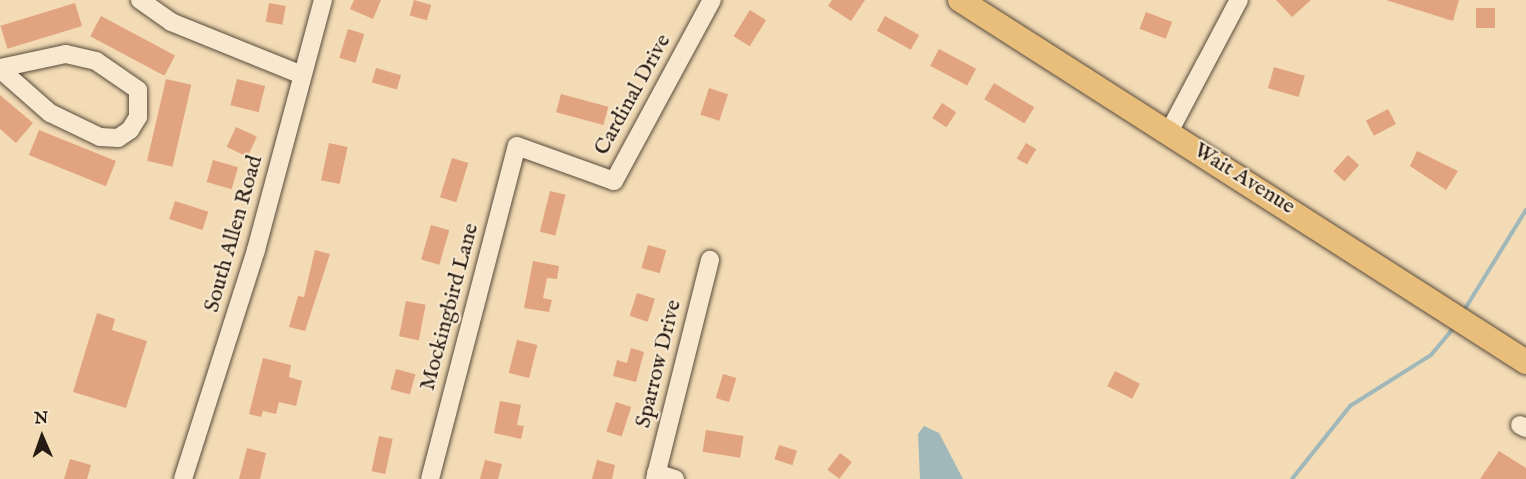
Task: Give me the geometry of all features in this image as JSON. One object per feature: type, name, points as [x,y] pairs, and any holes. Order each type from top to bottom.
[{"type":"main road","name":"Wait Avenue","points":[[960,0],[1526,362]]},
{"type":"street","points":[[140,0],[171,22],[302,75]]},
{"type":"street","name":"South Allen Road","points":[[183,479],[256,250],[323,0]]},
{"type":"street","name":"Cardinal Drive","points":[[517,146],[614,181],[712,0]]},
{"type":"street","points":[[1169,132],[1239,0]]},
{"type":"street","points":[[66,54],[96,61],[138,90],[138,117],[130,130],[118,138],[100,136],[50,113],[0,69],[66,54]]},
{"type":"street","name":"Mockingbird Lane","points":[[430,479],[517,146]]},
{"type":"street","name":"Sparrow Drive","points":[[655,476],[711,260]]},
{"type":"street","points":[[655,476],[675,479]]},
{"type":"water","points":[[924,426],[939,433],[963,479],[920,479],[918,434]]},
{"type":"building","points":[[354,0],[381,0],[373,19],[350,9]]},
{"type":"building","points":[[414,0],[431,5],[427,20],[410,15]]},
{"type":"building","points":[[832,0],[865,0],[851,21],[828,6]]},
{"type":"building","points":[[1276,0],[1311,0],[1292,17]]},
{"type":"building","points":[[1386,0],[1459,0],[1453,21]]},
{"type":"building","points":[[75,3],[82,26],[7,49],[0,26]]},
{"type":"building","points":[[269,3],[286,6],[282,25],[266,22]]},
{"type":"building","points":[[1476,8],[1495,8],[1495,28],[1476,28]]},
{"type":"building","points":[[750,10],[766,20],[750,46],[734,36]]},
{"type":"building","points":[[1146,12],[1172,22],[1166,39],[1140,29]]},
{"type":"building","points":[[101,16],[175,55],[164,76],[90,36]]},
{"type":"building","points":[[885,16],[919,35],[911,50],[877,31]]},
{"type":"building","points":[[348,29],[364,34],[355,63],[339,58]]},
{"type":"building","points":[[939,49],[976,69],[967,85],[930,66]]},
{"type":"building","points":[[1274,67],[1305,76],[1299,97],[1268,88]]},
{"type":"building","points":[[376,68],[401,75],[397,90],[372,82]]},
{"type":"building","points":[[166,79],[191,85],[172,167],[147,161]]},
{"type":"building","points":[[237,79],[265,86],[259,112],[230,105]]},
{"type":"building","points":[[994,83],[1034,107],[1025,123],[984,99]]},
{"type":"building","points":[[709,88],[728,94],[719,121],[700,115]]},
{"type":"building","points":[[561,94],[608,107],[603,125],[556,112]]},
{"type":"building","points":[[0,95],[33,123],[16,143],[0,129]]},
{"type":"building","points":[[942,103],[956,112],[946,127],[932,118]]},
{"type":"building","points":[[1388,109],[1396,124],[1374,136],[1366,121]]},
{"type":"building","points":[[236,127],[257,137],[248,157],[227,147]]},
{"type":"building","points":[[39,130],[116,161],[106,186],[29,155]]},
{"type":"building","points":[[329,143],[348,147],[340,184],[321,180]]},
{"type":"building","points":[[1026,143],[1036,149],[1027,165],[1017,158]]},
{"type":"building","points":[[1417,151],[1458,171],[1446,190],[1410,166]]},
{"type":"building","points":[[1348,155],[1359,165],[1344,181],[1333,171]]},
{"type":"building","points":[[452,158],[468,163],[456,202],[440,197]]},
{"type":"building","points":[[213,160],[238,167],[232,189],[207,182]]},
{"type":"building","points":[[550,191],[566,195],[555,236],[540,232]]},
{"type":"building","points":[[175,201],[208,212],[202,230],[169,219]]},
{"type":"building","points":[[431,225],[449,230],[439,265],[421,260]]},
{"type":"building","points":[[648,245],[666,250],[660,273],[641,268]]},
{"type":"building","points":[[315,250],[330,254],[305,331],[289,327],[298,296],[304,297]]},
{"type":"building","points":[[533,261],[559,266],[557,279],[547,278],[543,298],[552,300],[549,312],[524,308]]},
{"type":"building","points":[[637,293],[655,299],[648,322],[630,316]]},
{"type":"building","points":[[406,301],[426,305],[419,340],[399,336]]},
{"type":"building","points":[[97,313],[115,319],[112,330],[147,341],[126,408],[73,392]]},
{"type":"building","points":[[517,340],[537,345],[529,378],[509,373]]},
{"type":"building","points":[[631,348],[644,352],[636,382],[613,376],[617,360],[627,363]]},
{"type":"building","points":[[263,358],[291,365],[289,377],[302,381],[296,406],[279,402],[276,414],[263,411],[261,417],[249,414]]},
{"type":"building","points":[[396,369],[415,374],[410,394],[391,389]]},
{"type":"building","points":[[1115,371],[1140,384],[1132,399],[1107,386]]},
{"type":"building","points":[[723,374],[736,378],[729,402],[716,398]]},
{"type":"building","points":[[500,401],[521,405],[517,425],[524,426],[521,439],[494,433]]},
{"type":"building","points":[[616,402],[631,407],[622,436],[606,431]]},
{"type":"building","points":[[706,430],[744,436],[740,458],[703,452]]},
{"type":"building","points":[[379,436],[393,439],[385,474],[372,471]]},
{"type":"building","points":[[779,445],[797,451],[792,465],[774,459]]},
{"type":"building","points":[[247,448],[266,453],[260,479],[239,479]]},
{"type":"building","points":[[1499,451],[1526,468],[1526,479],[1480,479]]},
{"type":"building","points":[[840,453],[852,462],[839,479],[827,470]]},
{"type":"building","points":[[70,459],[91,465],[87,479],[64,479]]},
{"type":"building","points":[[485,460],[502,464],[498,479],[480,479]]},
{"type":"building","points":[[597,460],[615,465],[612,479],[592,479]]},
{"type":"waterway","points":[[1463,312],[1526,210]]},
{"type":"waterway","points":[[1292,479],[1350,406],[1431,355],[1455,326]]}]
